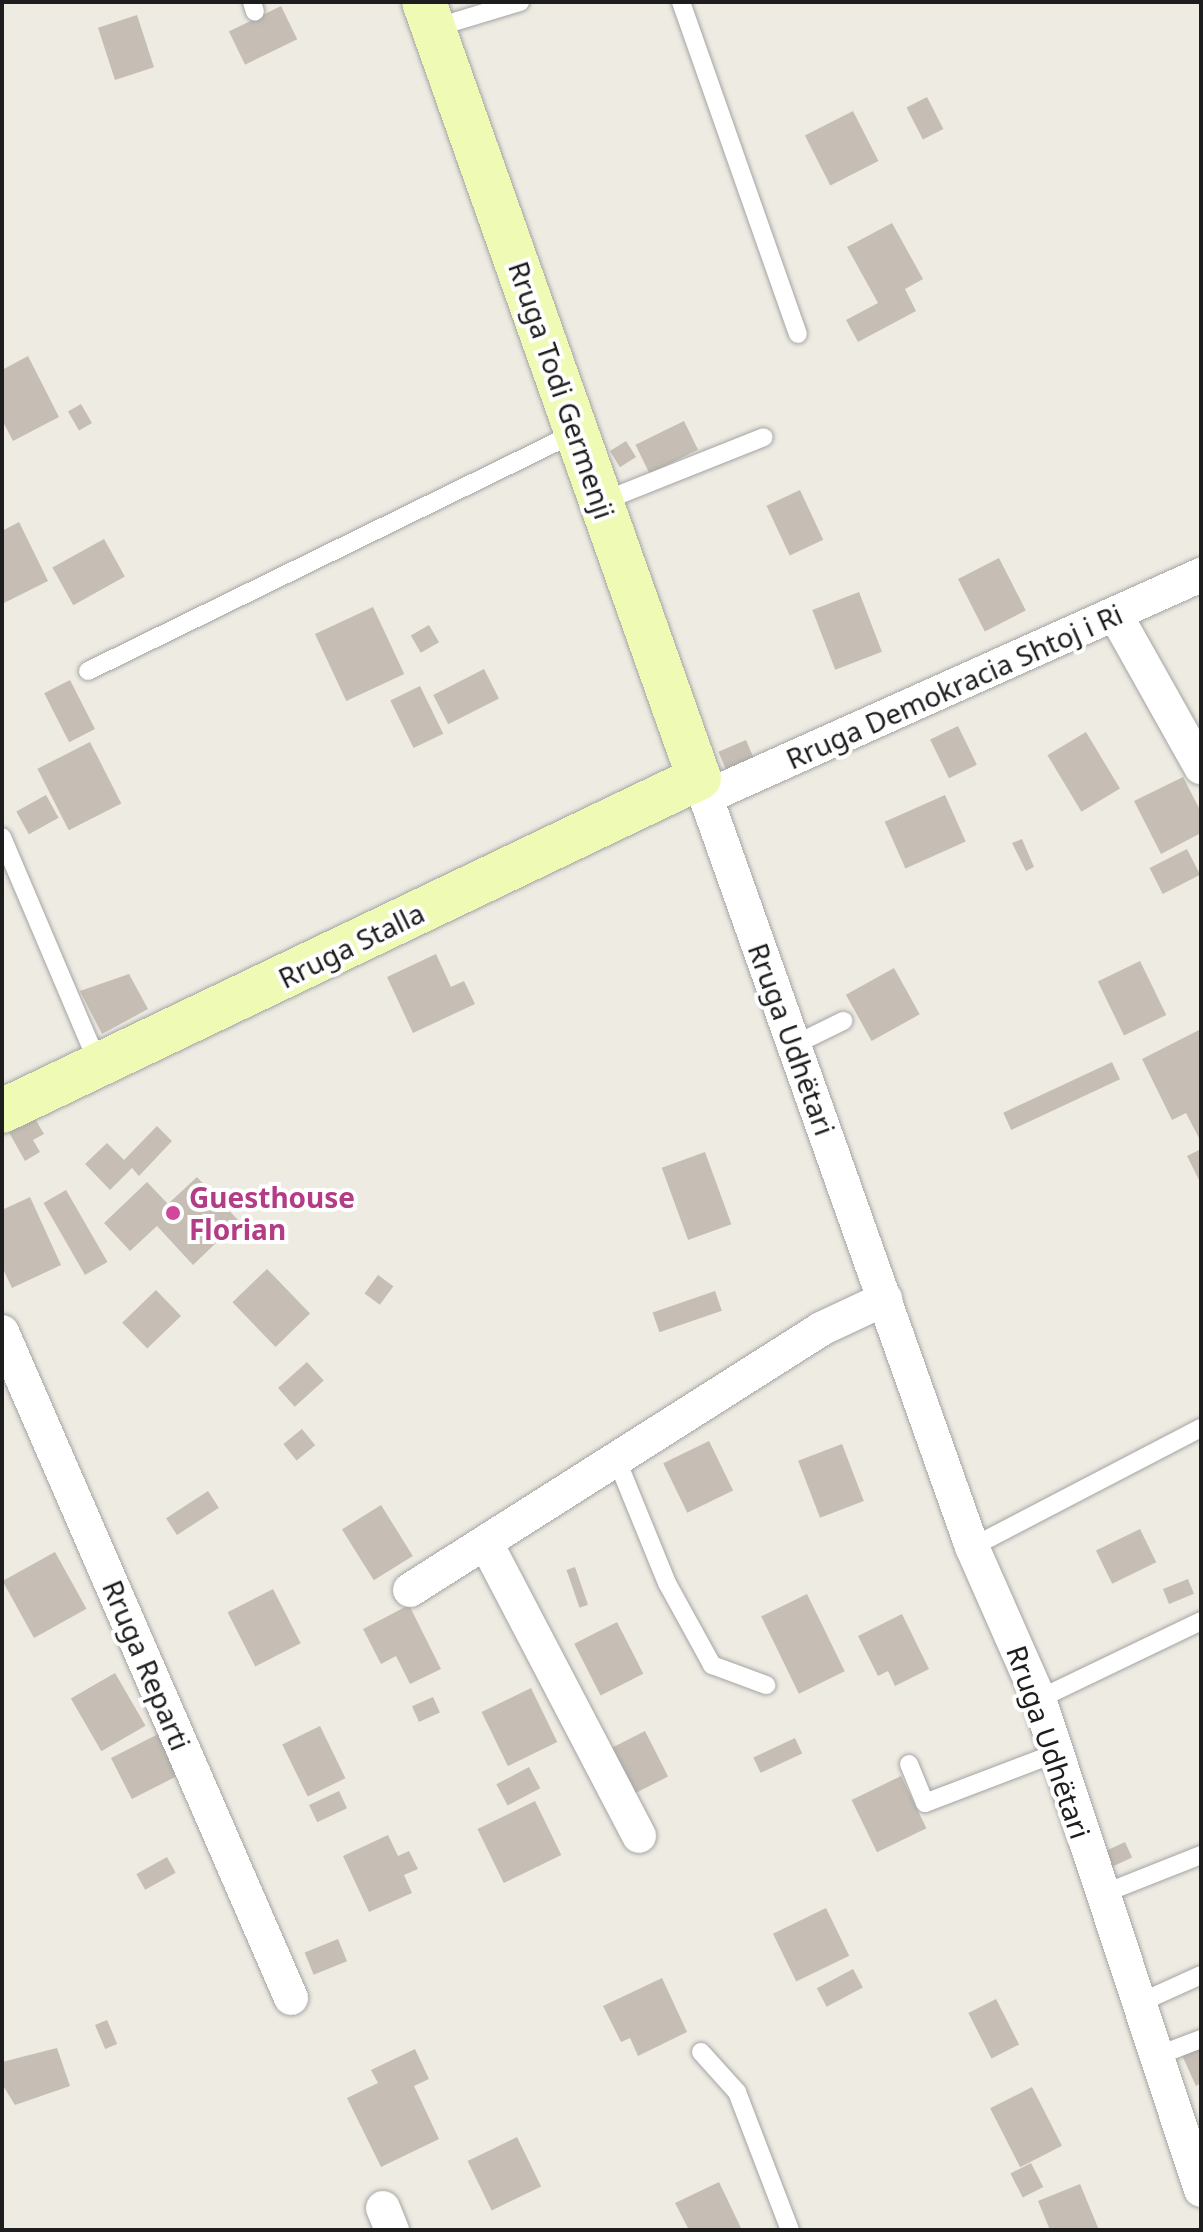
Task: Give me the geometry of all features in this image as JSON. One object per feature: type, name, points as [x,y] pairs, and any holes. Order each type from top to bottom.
[{"type":"street","name":"Rruga Todi Germenji","points":[[429,15],[703,788]]},
{"type":"street","name":"Rruga Demokracia Shtoj i Ri","points":[[703,788],[1201,575]]},
{"type":"street","points":[[1115,614],[1201,767]]},
{"type":"street","name":"Rruga Udhëtari","points":[[703,788],[972,1547],[1039,1699],[1135,2005],[1201,2190]]},
{"type":"street","name":"Rruga Stalla","points":[[2,1111],[703,788]]},
{"type":"street","points":[[410,1590],[488,1547],[616,1458],[821,1329],[885,1299]]},
{"type":"street","name":"Rruga Reparti","points":[[2,1332],[291,1998]]},
{"type":"street","points":[[488,1547],[639,1836]]},
{"type":"lane","points":[[429,15],[520,2]]},
{"type":"lane","points":[[681,2],[798,334]]},
{"type":"lane","points":[[88,671],[577,432]]},
{"type":"lane","points":[[601,502],[764,437]]},
{"type":"lane","points":[[2,837],[99,1066]]},
{"type":"lane","points":[[794,1045],[843,1021]]},
{"type":"lane","points":[[972,1547],[1201,1428]]},
{"type":"lane","points":[[616,1458],[667,1583],[712,1665],[766,1685]]},
{"type":"lane","points":[[1039,1699],[1201,1621]]},
{"type":"lane","points":[[909,1764],[925,1803],[1056,1753]]},
{"type":"lane","points":[[1100,1895],[1201,1855]]},
{"type":"lane","points":[[1135,2005],[1201,1975]]},
{"type":"lane","points":[[1154,2057],[1201,2039]]},
{"type":"lane","points":[[701,2052],[737,2092],[790,2230]]},
{"type":"building","points":[[281,6],[297,39],[245,65],[229,31]]},
{"type":"building","points":[[137,15],[154,67],[115,80],[98,28]]},
{"type":"building","points":[[927,97],[943,129],[923,140],[907,107]]},
{"type":"building","points":[[853,111],[878,161],[830,185],[805,136]]},
{"type":"building","points":[[892,223],[923,279],[905,289],[916,311],[858,342],[846,320],[878,303],[847,247]]},
{"type":"building","points":[[28,356],[59,417],[13,441],[2,420],[2,370]]},
{"type":"building","points":[[81,404],[92,423],[79,431],[68,412]]},
{"type":"building","points":[[684,421],[698,450],[649,473],[635,445]]},
{"type":"building","points":[[626,441],[636,457],[620,467],[610,451]]},
{"type":"building","points":[[800,490],[823,540],[790,555],[766,506]]},
{"type":"building","points":[[19,522],[48,581],[2,604],[2,531]]},
{"type":"building","points":[[104,539],[125,577],[73,605],[52,568]]},
{"type":"building","points":[[999,558],[1026,611],[985,631],[958,579]]},
{"type":"building","points":[[859,592],[882,652],[835,670],[812,610]]},
{"type":"building","points":[[373,607],[404,674],[346,701],[315,634]]},
{"type":"building","points":[[429,625],[439,642],[421,653],[411,636]]},
{"type":"building","points":[[484,669],[499,698],[448,724],[433,695]]},
{"type":"building","points":[[70,680],[95,729],[69,742],[44,693]]},
{"type":"building","points":[[420,686],[443,734],[414,748],[390,700]]},
{"type":"building","points":[[958,726],[977,765],[949,778],[930,740]]},
{"type":"building","points":[[1086,732],[1120,789],[1081,812],[1047,755]]},
{"type":"building","points":[[746,740],[754,759],[727,771],[718,752]]},
{"type":"building","points":[[90,742],[121,803],[69,830],[37,769]]},
{"type":"building","points":[[1183,777],[1201,812],[1201,833],[1161,854],[1134,801]]},
{"type":"building","points":[[46,795],[59,818],[29,834],[16,811]]},
{"type":"building","points":[[945,795],[966,842],[905,868],[885,822]]},
{"type":"building","points":[[1022,839],[1034,867],[1026,871],[1012,843]]},
{"type":"building","points":[[1187,849],[1200,875],[1163,894],[1150,868]]},
{"type":"building","points":[[436,954],[451,987],[464,981],[475,1004],[413,1033],[387,977]]},
{"type":"building","points":[[1140,961],[1166,1015],[1124,1036],[1098,982]]},
{"type":"building","points":[[894,968],[920,1014],[872,1041],[846,995]]},
{"type":"building","points":[[129,974],[148,1009],[102,1034],[80,991]]},
{"type":"building","points":[[1201,1029],[1201,1142],[1186,1113],[1172,1120],[1142,1059]]},
{"type":"building","points":[[1112,1062],[1120,1079],[1011,1130],[1003,1113]]},
{"type":"building","points":[[27,1105],[44,1134],[33,1140],[40,1152],[25,1161],[2,1120]]},
{"type":"building","points":[[157,1126],[172,1141],[139,1176],[132,1168],[110,1190],[85,1164],[107,1143],[124,1160]]},
{"type":"building","points":[[1201,1149],[1201,1184],[1187,1156]]},
{"type":"building","points":[[705,1152],[731,1224],[688,1240],[662,1168]]},
{"type":"building","name":"Guesthouse Florian","points":[[197,1177],[239,1221],[193,1265],[157,1226],[130,1251],[104,1223],[147,1182],[168,1204]]},
{"type":"building","points":[[66,1190],[108,1262],[85,1275],[43,1203]]},
{"type":"building","points":[[30,1197],[61,1265],[12,1288],[2,1267],[2,1210]]},
{"type":"building","points":[[267,1269],[310,1314],[276,1347],[232,1302]]},
{"type":"building","points":[[378,1275],[393,1286],[380,1305],[364,1294]]},
{"type":"building","points":[[156,1290],[181,1316],[147,1349],[122,1323]]},
{"type":"building","points":[[715,1291],[722,1311],[659,1332],[653,1312]]},
{"type":"building","points":[[307,1362],[324,1381],[295,1407],[278,1388]]},
{"type":"building","points":[[302,1429],[315,1445],[297,1460],[283,1444]]},
{"type":"building","points":[[709,1441],[733,1490],[687,1513],[663,1463]]},
{"type":"building","points":[[842,1444],[864,1501],[820,1518],[798,1461]]},
{"type":"building","points":[[208,1491],[219,1508],[177,1535],[166,1518]]},
{"type":"building","points":[[381,1505],[413,1556],[374,1580],[342,1529]]},
{"type":"building","points":[[1140,1529],[1156,1562],[1112,1584],[1096,1550]]},
{"type":"building","points":[[55,1552],[87,1609],[34,1638],[3,1581]]},
{"type":"building","points":[[575,1567],[588,1605],[580,1608],[566,1570]]},
{"type":"building","points":[[1188,1579],[1194,1594],[1169,1604],[1163,1589]]},
{"type":"building","points":[[273,1589],[301,1643],[255,1667],[228,1612]]},
{"type":"building","points":[[807,1594],[845,1671],[799,1694],[761,1616]]},
{"type":"building","points":[[409,1605],[441,1669],[410,1684],[396,1656],[381,1664],[363,1629]]},
{"type":"building","points":[[902,1614],[929,1669],[895,1686],[888,1671],[878,1676],[858,1636]]},
{"type":"building","points":[[617,1622],[643,1674],[601,1695],[574,1644]]},
{"type":"building","points":[[115,1673],[146,1726],[101,1751],[71,1698]]},
{"type":"building","points":[[531,1688],[557,1742],[508,1766],[482,1712]]},
{"type":"building","points":[[433,1697],[440,1713],[419,1722],[412,1706]]},
{"type":"building","points":[[320,1726],[345,1778],[308,1797],[282,1744]]},
{"type":"building","points":[[168,1729],[189,1770],[132,1799],[111,1758]]},
{"type":"building","points":[[645,1731],[668,1776],[626,1798],[603,1752]]},
{"type":"building","points":[[795,1738],[802,1753],[760,1773],[753,1757]]},
{"type":"building","points":[[529,1767],[540,1788],[508,1806],[496,1784]]},
{"type":"building","points":[[901,1776],[926,1828],[877,1852],[852,1800]]},
{"type":"building","points":[[339,1791],[347,1808],[317,1822],[309,1805]]},
{"type":"building","points":[[535,1801],[561,1855],[504,1883],[477,1829]]},
{"type":"building","points":[[388,1835],[398,1856],[409,1851],[418,1869],[404,1875],[412,1893],[369,1912],[343,1856]]},
{"type":"building","points":[[1125,1842],[1132,1857],[1107,1869],[1100,1854]]},
{"type":"building","points":[[167,1857],[176,1873],[145,1890],[136,1874]]},
{"type":"building","points":[[826,1908],[849,1956],[796,1981],[773,1934]]},
{"type":"building","points":[[338,1939],[347,1961],[314,1975],[305,1952]]},
{"type":"building","points":[[853,1969],[863,1988],[827,2007],[817,1988]]},
{"type":"building","points":[[662,1978],[687,2032],[638,2056],[630,2038],[621,2042],[603,2006]]},
{"type":"building","points":[[996,1999],[1019,2044],[992,2059],[968,2013]]},
{"type":"building","points":[[107,2020],[117,2044],[105,2049],[95,2025]]},
{"type":"building","points":[[1201,2040],[1201,2083],[1196,2086],[1180,2051]]},
{"type":"building","points":[[57,2048],[70,2086],[15,2105],[2,2084],[2,2062]]},
{"type":"building","points":[[415,2049],[429,2079],[414,2086],[439,2139],[381,2167],[347,2098],[378,2083],[371,2070]]},
{"type":"building","points":[[1032,2087],[1062,2146],[1020,2167],[990,2108]]},
{"type":"building","points":[[517,2137],[541,2186],[492,2211],[468,2161]]},
{"type":"building","points":[[1031,2163],[1043,2187],[1023,2197],[1011,2173]]},
{"type":"building","points":[[719,2182],[741,2228],[689,2230],[675,2203]]},
{"type":"building","points":[[1080,2184],[1099,2230],[1050,2230],[1038,2201]]},
{"type":"place","name":"Guesthouse Florian","points":[[173,1213]]}]
